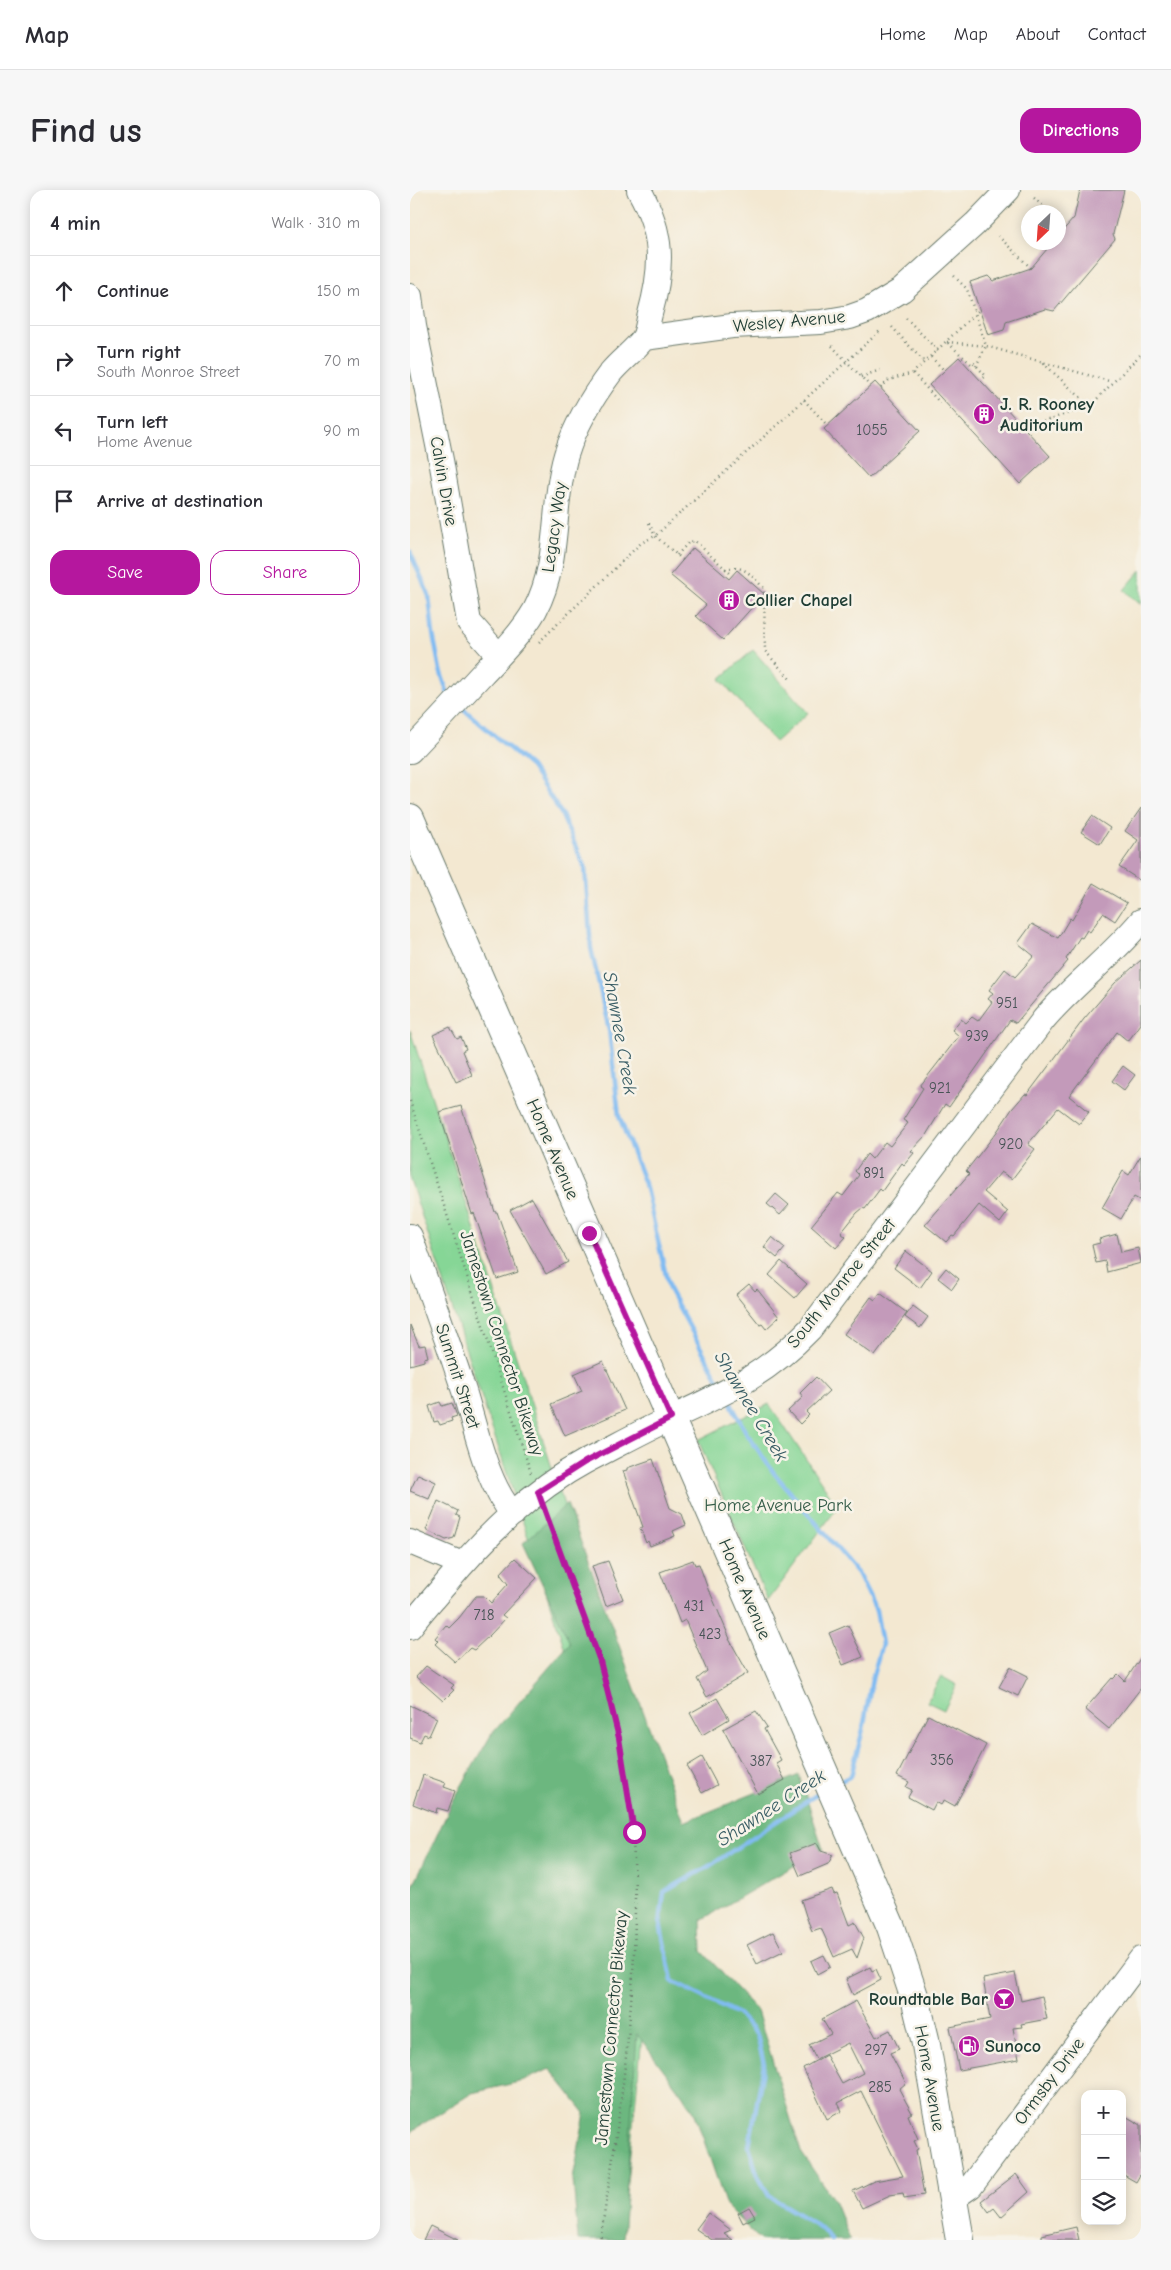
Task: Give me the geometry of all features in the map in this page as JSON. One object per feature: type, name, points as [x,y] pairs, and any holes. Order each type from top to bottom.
[{"type":"main road","name":"Home Avenue","points":[[410,818],[891,1927],[916,2002],[925,2039],[960,2240]]},
{"type":"street","points":[[639,190],[650,211],[660,265],[658,284],[644,338]]},
{"type":"street","name":"Wesley Avenue","points":[[644,338],[732,326],[821,322],[867,311],[902,290],[999,193]]},
{"type":"street","name":"Calvin Drive","points":[[410,296],[469,622],[499,656]]},
{"type":"street","name":"Legacy Way","points":[[410,752],[517,637],[535,609],[550,571],[561,474],[577,428],[612,371],[644,338]]},
{"type":"street","name":"South Monroe Street","points":[[410,1627],[462,1564],[538,1492],[585,1462],[671,1418],[742,1385],[782,1356],[810,1329],[1044,1019],[1077,984],[1138,931]]},
{"type":"street","name":"Summit Street","points":[[410,1236],[454,1362],[482,1452],[500,1497],[513,1514]]},
{"type":"street","points":[[410,1542],[462,1564]]},
{"type":"street","name":"Ormsby Drive","points":[[952,2196],[958,2195],[971,2186],[1141,1959]]},
{"type":"path","points":[[1034,198],[1042,205]]},
{"type":"path","points":[[998,236],[1031,268]]},
{"type":"path","points":[[954,276],[967,289],[986,346],[976,366]]},
{"type":"path","points":[[881,388],[889,380],[913,374],[947,342],[974,312],[979,310]]},
{"type":"path","points":[[906,318],[938,351]]},
{"type":"path","points":[[892,327],[925,363]]},
{"type":"path","points":[[537,644],[641,543],[655,536],[880,331]]},
{"type":"path","points":[[947,342],[986,346],[1109,381]]},
{"type":"path","points":[[947,342],[971,364],[973,362],[986,376],[980,380]]},
{"type":"path","points":[[832,346],[870,386]]},
{"type":"path","points":[[1024,428],[1090,406],[1141,354]]},
{"type":"path","points":[[932,357],[945,371]]},
{"type":"path","points":[[1042,362],[1090,406]]},
{"type":"path","points":[[861,377],[880,370]]},
{"type":"path","points":[[913,374],[940,404]]},
{"type":"path","points":[[804,400],[827,425]]},
{"type":"path","points":[[650,523],[655,536],[683,560]]},
{"type":"path","points":[[677,555],[689,542],[695,541],[732,575]]},
{"type":"path","points":[[725,569],[736,566],[742,568],[764,588],[765,652],[791,680]]},
{"type":"path","name":"Jamestown Connector Bikeway","points":[[410,1102],[538,1492],[600,1661],[619,1738],[634,1832],[634,1949],[620,2118],[600,2240]]},
{"type":"green space","points":[[1141,570],[1141,605],[1124,590]]},
{"type":"green space","points":[[753,650],[808,713],[775,742],[720,679]]},
{"type":"green space","points":[[410,1030],[578,1548],[643,2027],[623,2223],[581,1698],[410,1180]]},
{"type":"green space","name":"Home Avenue Park","points":[[769,1404],[838,1507],[768,1601],[698,1440]]},
{"type":"green space","points":[[567,1504],[684,1822],[799,1775],[823,1849],[701,1920],[702,1951],[757,2011],[801,2152],[835,2202],[850,2240],[760,2240],[726,2206],[694,2111],[637,2034],[623,2240],[578,2240],[573,2179],[585,2113],[550,2069],[519,2082],[472,2093],[410,2132],[410,1892],[454,1799],[491,1735],[570,1643],[523,1543]]},
{"type":"green space","points":[[941,1676],[957,1685],[944,1710],[927,1702]]},
{"type":"building","points":[[1080,190],[1124,190],[1113,234],[1115,239],[1054,311],[1045,309],[1006,322],[1004,330],[988,335],[970,282],[988,276],[993,281],[1031,268],[1046,250],[1066,250],[1066,227],[1074,218]]},
{"type":"building","name":"J. R. Rooney Auditorium","points":[[959,357],[1050,456],[1020,484],[929,385]]},
{"type":"building","points":[[875,382],[920,431],[869,478],[824,429]]},
{"type":"building","name":"Collier Chapel","points":[[693,548],[729,579],[737,570],[764,594],[723,640],[696,616],[706,605],[670,575]]},
{"type":"building","points":[[1141,808],[1141,881],[1119,867],[1138,840],[1125,831]]},
{"type":"building","points":[[1092,816],[1110,828],[1100,844],[1081,832]]},
{"type":"building","points":[[1093,883],[1127,903],[1115,921],[1103,913],[1090,932],[1087,930],[1082,938],[1080,937],[1066,959],[1068,961],[1016,1023],[1010,1020],[949,1107],[945,1104],[926,1135],[911,1151],[914,1153],[904,1165],[902,1163],[882,1191],[880,1189],[865,1209],[863,1208],[857,1213],[841,1233],[846,1237],[836,1248],[811,1226],[838,1193],[843,1196],[859,1175],[855,1171],[867,1154],[872,1159],[885,1142],[890,1146],[908,1123],[903,1120],[923,1088],[920,1086],[959,1036],[952,1030],[961,1019],[966,1023],[972,1017],[978,1021],[992,1002],[988,999],[993,993],[989,990],[1005,969],[1015,977],[1034,956],[1018,943],[1032,924],[1058,938],[1070,918],[1072,920]]},
{"type":"building","points":[[1141,960],[1141,1024],[1128,1041],[1117,1032],[1069,1096],[1089,1112],[1079,1124],[1058,1108],[1028,1144],[1035,1149],[1012,1179],[1001,1172],[984,1192],[1008,1212],[1000,1223],[979,1205],[954,1236],[952,1235],[946,1242],[925,1225],[969,1174],[966,1171],[1012,1109],[1025,1094],[1027,1095],[1084,1019],[1115,983]]},
{"type":"building","points":[[450,1027],[457,1039],[461,1037],[466,1049],[462,1051],[472,1075],[456,1082],[433,1035]]},
{"type":"building","points":[[1123,1066],[1135,1075],[1124,1090],[1112,1081]]},
{"type":"building","points":[[461,1106],[495,1212],[497,1212],[518,1272],[497,1279],[474,1213],[472,1214],[439,1112]]},
{"type":"building","points":[[1141,1155],[1141,1201],[1134,1197],[1121,1219],[1102,1208],[1123,1171],[1129,1175]]},
{"type":"building","points":[[776,1194],[789,1205],[780,1215],[767,1204]]},
{"type":"building","points":[[532,1198],[568,1262],[546,1274],[510,1210]]},
{"type":"building","points":[[1117,1234],[1121,1252],[1138,1248],[1141,1263],[1107,1272],[1105,1261],[1096,1263],[1092,1245],[1100,1243],[1099,1239]]},
{"type":"building","points":[[772,1237],[785,1248],[777,1258],[764,1247]]},
{"type":"building","points":[[906,1251],[932,1271],[920,1288],[894,1268]]},
{"type":"building","points":[[781,1261],[807,1284],[795,1298],[769,1275]]},
{"type":"building","points":[[946,1268],[959,1279],[952,1289],[938,1278]]},
{"type":"building","points":[[749,1284],[755,1291],[757,1289],[779,1317],[766,1329],[762,1324],[760,1325],[736,1295]]},
{"type":"building","points":[[880,1293],[907,1313],[875,1356],[844,1334],[871,1297],[875,1300]]},
{"type":"building","points":[[913,1306],[928,1317],[920,1328],[905,1317]]},
{"type":"building","points":[[410,1325],[419,1346],[425,1345],[428,1357],[424,1358],[424,1361],[410,1365]]},
{"type":"building","points":[[603,1361],[625,1410],[565,1436],[551,1404],[582,1391],[574,1374]]},
{"type":"building","points":[[816,1377],[829,1391],[806,1412],[809,1415],[800,1424],[788,1411],[803,1397],[800,1393]]},
{"type":"building","points":[[440,1402],[442,1406],[452,1403],[457,1416],[451,1418],[452,1421],[440,1425],[438,1421],[434,1422],[429,1406]]},
{"type":"building","points":[[653,1459],[670,1508],[682,1514],[686,1525],[673,1531],[675,1536],[650,1546],[648,1541],[646,1543],[640,1528],[643,1527],[623,1471]]},
{"type":"building","points":[[418,1474],[436,1482],[429,1499],[410,1491]]},
{"type":"building","points":[[438,1501],[458,1511],[456,1515],[460,1517],[454,1538],[446,1540],[426,1530]]},
{"type":"building","points":[[515,1558],[537,1578],[502,1615],[506,1618],[490,1635],[474,1650],[470,1648],[455,1662],[435,1644],[438,1641],[435,1638],[446,1625],[449,1628],[459,1618],[476,1596],[484,1596],[491,1603],[508,1584],[500,1574]]},
{"type":"building","points":[[693,1560],[695,1565],[699,1564],[729,1639],[748,1673],[707,1697],[697,1679],[707,1671],[685,1620],[680,1623],[660,1572]]},
{"type":"building","points":[[608,1561],[623,1599],[606,1606],[592,1566]]},
{"type":"building","points":[[848,1625],[863,1657],[843,1665],[829,1633]]},
{"type":"building","points":[[1141,1657],[1141,1688],[1109,1729],[1085,1709],[1112,1678],[1118,1674],[1125,1681]]},
{"type":"building","points":[[426,1666],[454,1685],[451,1688],[454,1690],[443,1701],[416,1677]]},
{"type":"building","points":[[1010,1667],[1028,1676],[1018,1696],[999,1687]]},
{"type":"building","points":[[717,1698],[729,1719],[702,1735],[690,1713]]},
{"type":"building","points":[[410,1705],[437,1718],[429,1736],[424,1734],[420,1742],[410,1738]]},
{"type":"building","points":[[756,1711],[767,1727],[764,1729],[781,1760],[776,1763],[785,1780],[758,1794],[723,1729]]},
{"type":"building","points":[[928,1715],[986,1745],[955,1806],[944,1800],[941,1805],[936,1802],[932,1810],[908,1797],[912,1790],[906,1787],[909,1782],[897,1776]]},
{"type":"building","points":[[702,1757],[717,1785],[702,1793],[687,1766]]},
{"type":"building","points":[[423,1775],[446,1783],[444,1787],[455,1791],[448,1811],[437,1808],[436,1813],[413,1804]]},
{"type":"building","points":[[817,1843],[821,1851],[833,1855],[828,1864],[800,1876],[790,1853]]},
{"type":"building","points":[[832,1889],[834,1894],[837,1893],[849,1925],[855,1922],[864,1938],[857,1958],[852,1949],[834,1957],[821,1928],[812,1931],[806,1916],[801,1900]]},
{"type":"building","points":[[773,1932],[783,1951],[757,1964],[747,1945]]},
{"type":"building","points":[[824,1955],[830,1967],[817,1974],[811,1961]]},
{"type":"building","points":[[870,1967],[872,1971],[876,1969],[881,1980],[853,1995],[846,1979]]},
{"type":"building","points":[[1015,1973],[1021,2001],[1042,1996],[1047,2019],[1021,2024],[1022,2027],[1013,2028],[1019,2059],[959,2070],[950,2027],[990,2019],[983,1979]]},
{"type":"building","points":[[856,2001],[876,2037],[890,2030],[899,2049],[890,2053],[906,2083],[899,2089],[912,2113],[908,2115],[918,2139],[914,2141],[918,2149],[916,2150],[924,2195],[904,2198],[903,2193],[890,2195],[862,2208],[853,2191],[874,2181],[903,2176],[861,2091],[838,2103],[842,2111],[827,2119],[803,2068],[826,2055],[842,2084],[863,2073],[848,2043],[816,2059],[809,2045],[831,2034],[822,2019]]},
{"type":"building","points":[[1126,2116],[1141,2125],[1141,2173],[1136,2182],[1126,2176]]},
{"type":"building","points":[[1016,2174],[1029,2192],[1001,2217],[994,2208],[989,2212],[981,2201]]},
{"type":"building","points":[[749,2207],[755,2217],[743,2223],[738,2213]]},
{"type":"building","points":[[708,2213],[731,2230],[724,2233],[733,2240],[712,2240],[696,2229]]},
{"type":"building","points":[[430,2226],[458,2240],[423,2240]]},
{"type":"building","points":[[1076,2227],[1079,2240],[1042,2240],[1042,2235]]},
{"type":"waterway","name":"Shawnee Creek","points":[[410,552],[429,596],[433,634],[440,670],[449,697]]},
{"type":"waterway","name":"Shawnee Creek","points":[[461,707],[531,767],[561,813],[585,868],[591,948],[609,1030],[619,1116],[645,1184],[669,1289],[722,1387]]},
{"type":"waterway","name":"Shawnee Creek","points":[[728,1398],[747,1434],[774,1473],[858,1573],[876,1610],[882,1644],[872,1679],[863,1729],[851,1776],[837,1783]]},
{"type":"waterway","name":"Shawnee Creek","points":[[822,1791],[711,1865],[664,1892],[660,1923],[672,1981],[738,2014],[757,2035],[764,2064],[749,2146],[757,2174],[769,2196],[821,2228],[831,2240]]},
{"type":"place","name":"J. R. Rooney Auditorium","points":[[984,414]]},
{"type":"place","name":"Collier Chapel","points":[[729,600]]},
{"type":"place","name":"Roundtable Bar","points":[[1004,1999]]},
{"type":"place","name":"Sunoco","points":[[969,2046]]},
{"type":"route","points":[[589,1233],[671,1418],[585,1462],[538,1492],[600,1661],[619,1738],[634,1832]]}]
